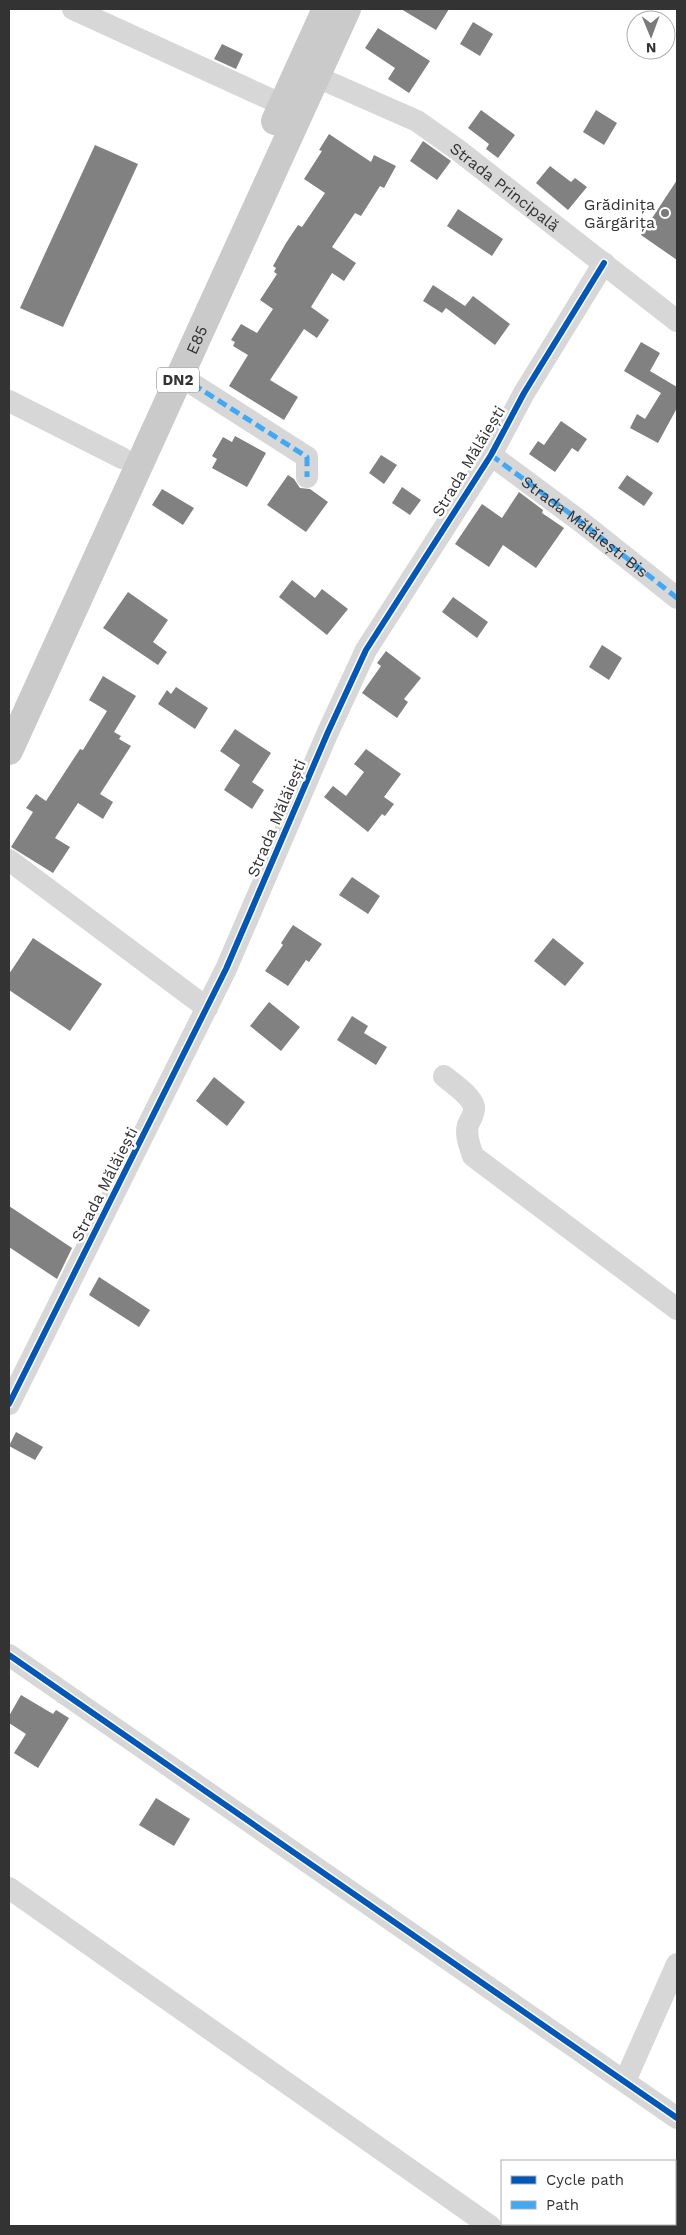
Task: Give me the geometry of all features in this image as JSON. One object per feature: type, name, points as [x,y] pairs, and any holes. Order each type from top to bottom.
[{"type":"main road","name":"E85","points":[[9,707],[326,9]]},
{"type":"main road","name":"E85","points":[[9,751],[347,9]]},
{"type":"street","points":[[73,9],[283,104]]},
{"type":"street","name":"Strada Principală","points":[[316,77],[417,121],[677,321]]},
{"type":"street","name":"Strada Mălăiești","points":[[9,1404],[226,969],[328,732],[366,650],[491,455],[524,393],[604,263]]},
{"type":"street","points":[[180,376],[307,457],[307,476]]},
{"type":"street","points":[[9,401],[122,458]]},
{"type":"street","name":"Strada Mălăiești Bis","points":[[491,455],[580,521],[677,598]]},
{"type":"street","points":[[9,860],[207,1008]]},
{"type":"street","points":[[444,1076],[468,1098],[474,1107],[468,1127],[468,1140],[473,1156],[677,1309]]},
{"type":"street","points":[[9,1655],[677,2118]]},
{"type":"street","points":[[9,1888],[490,2226]]},
{"type":"street","points":[[625,2081],[677,1964]]},
{"type":"building","points":[[401,9],[449,9],[436,30]]},
{"type":"building","points":[[473,22],[493,34],[480,56],[460,44]]},
{"type":"building","points":[[378,28],[430,61],[409,93],[388,79],[395,68],[365,48]]},
{"type":"building","points":[[222,44],[243,54],[236,69],[214,59]]},
{"type":"building","points":[[481,110],[515,135],[498,158],[486,149],[489,144],[468,128]]},
{"type":"building","points":[[596,110],[617,123],[604,145],[583,132]]},
{"type":"building","points":[[329,134],[371,162],[374,155],[396,166],[384,188],[380,186],[361,216],[355,213],[332,247],[356,263],[344,281],[332,273],[311,307],[329,320],[317,338],[304,329],[270,380],[298,397],[284,420],[229,386],[248,355],[233,346],[235,342],[231,340],[241,324],[257,333],[273,309],[260,300],[277,274],[274,272],[276,268],[273,266],[286,243],[298,225],[302,227],[325,193],[304,179],[322,151],[319,150]]},
{"type":"building","points":[[423,141],[451,161],[437,180],[410,161]]},
{"type":"building","points":[[95,145],[138,164],[63,327],[20,308]]},
{"type":"building","points":[[550,166],[571,182],[575,178],[587,187],[568,210],[536,183]]},
{"type":"building","points":[[677,180],[677,260],[641,235]]},
{"type":"building","points":[[458,209],[503,239],[492,256],[447,226]]},
{"type":"building","points":[[433,285],[465,306],[473,296],[510,324],[495,345],[446,308],[442,313],[423,301]]},
{"type":"building","points":[[641,342],[660,353],[650,371],[677,387],[677,408],[658,443],[630,428],[637,414],[645,419],[661,393],[624,371]]},
{"type":"building","points":[[561,421],[587,439],[578,452],[572,448],[555,472],[529,454],[538,441],[544,445]]},
{"type":"building","points":[[235,436],[266,453],[247,487],[212,468],[217,459],[212,456],[223,437],[232,442]]},
{"type":"building","points":[[381,455],[397,465],[384,484],[369,473]]},
{"type":"building","points":[[288,475],[294,479],[300,488],[310,489],[328,502],[306,532],[267,505]]},
{"type":"building","points":[[627,475],[653,493],[644,506],[618,488]]},
{"type":"building","points":[[402,487],[421,500],[410,515],[392,503]]},
{"type":"building","points":[[162,489],[194,508],[183,525],[152,505]]},
{"type":"building","points":[[519,492],[543,510],[542,513],[564,528],[536,568],[503,545],[489,567],[455,544],[482,504],[502,518]]},
{"type":"building","points":[[292,580],[315,598],[322,589],[348,609],[327,635],[279,597]]},
{"type":"building","points":[[128,592],[168,620],[153,642],[167,652],[158,665],[103,628]]},
{"type":"building","points":[[453,597],[488,622],[477,638],[442,612]]},
{"type":"building","points":[[602,645],[622,658],[609,680],[589,667]]},
{"type":"building","points":[[386,651],[421,678],[404,699],[408,702],[397,718],[362,693],[381,666],[377,663]]},
{"type":"building","points":[[103,676],[136,696],[114,732],[121,736],[119,739],[131,746],[100,794],[113,802],[103,819],[78,803],[55,838],[70,847],[53,873],[11,847],[33,812],[26,808],[36,794],[46,801],[80,749],[83,750],[107,711],[89,700]]},
{"type":"building","points":[[176,687],[208,708],[195,729],[158,704],[167,690],[171,694]]},
{"type":"building","points":[[235,729],[271,753],[252,782],[264,790],[252,809],[224,790],[240,765],[220,751]]},
{"type":"building","points":[[366,749],[401,774],[384,797],[394,804],[385,816],[382,814],[368,832],[324,797],[333,786],[346,796],[364,772],[354,764]]},
{"type":"building","points":[[352,877],[380,896],[368,914],[339,895]]},
{"type":"building","points":[[293,925],[322,944],[309,962],[306,960],[288,986],[265,971],[283,945],[281,943]]},
{"type":"building","points":[[33,938],[102,984],[70,1031],[9,990],[9,974]]},
{"type":"building","points":[[553,938],[584,963],[565,986],[534,961]]},
{"type":"building","points":[[269,1002],[300,1027],[281,1051],[250,1026]]},
{"type":"building","points":[[352,1016],[368,1026],[364,1033],[387,1047],[376,1065],[337,1040]]},
{"type":"building","points":[[214,1077],[245,1102],[227,1126],[196,1101]]},
{"type":"building","points":[[9,1206],[72,1248],[57,1279],[9,1247]]},
{"type":"building","points":[[99,1277],[150,1310],[139,1327],[89,1295]]},
{"type":"building","points":[[16,1432],[43,1447],[35,1460],[9,1446]]},
{"type":"building","points":[[21,1695],[53,1714],[56,1710],[69,1718],[38,1768],[14,1753],[26,1734],[9,1723],[9,1716]]},
{"type":"building","points":[[156,1798],[190,1819],[174,1846],[139,1825]]},
{"type":"marked path","points":[[180,376],[307,457],[307,477]]},
{"type":"marked path","points":[[491,455],[580,521],[677,598]]},
{"type":"cycle path","points":[[9,1404],[226,969],[328,732],[366,650],[491,455],[524,393],[604,263]]},
{"type":"cycle path","points":[[9,1655],[677,2118]]},
{"type":"place","name":"Grădinița Gărgărița","points":[[665,213]]}]
